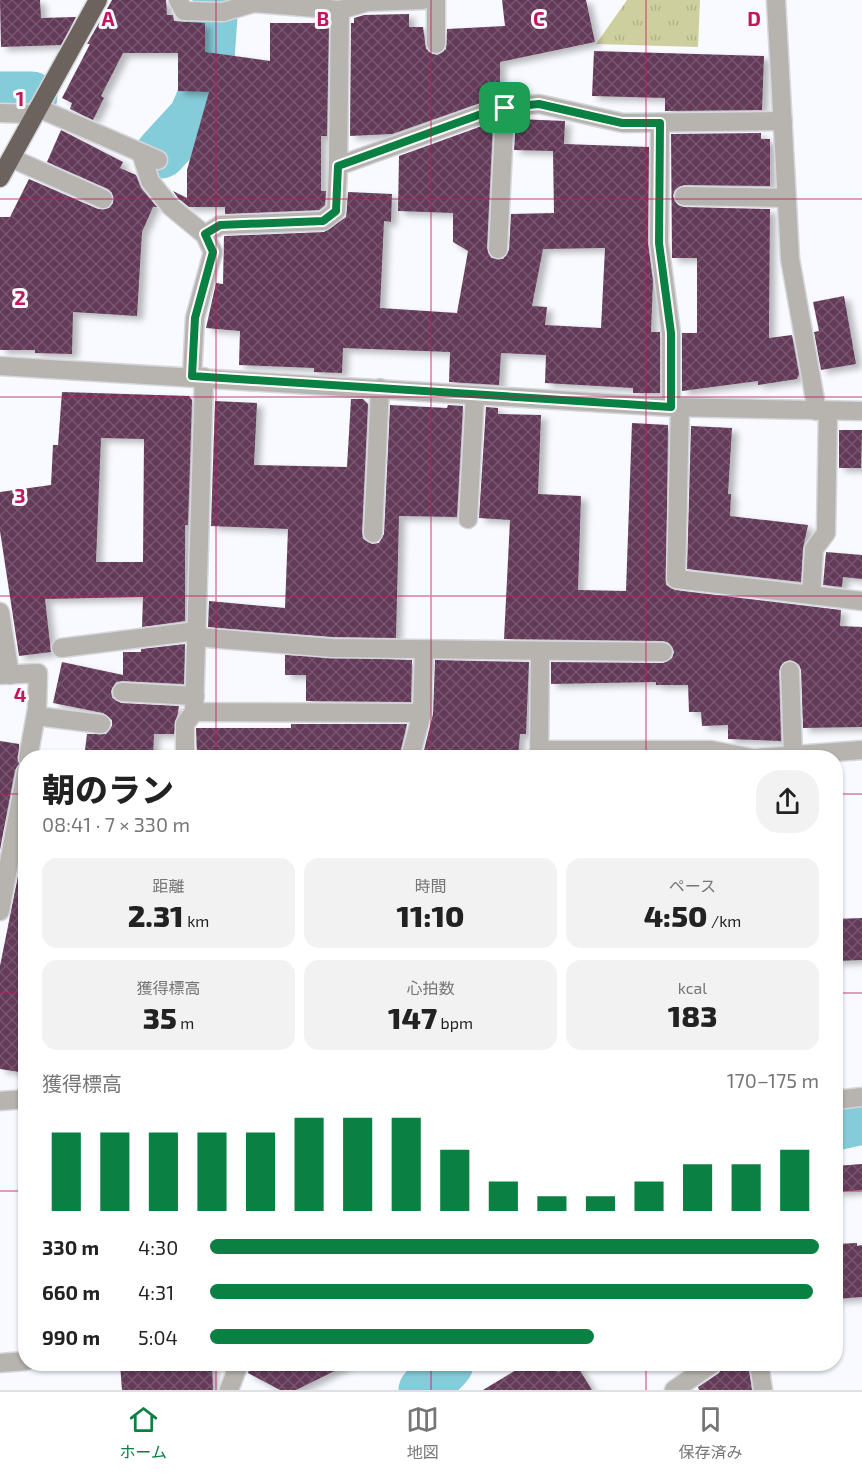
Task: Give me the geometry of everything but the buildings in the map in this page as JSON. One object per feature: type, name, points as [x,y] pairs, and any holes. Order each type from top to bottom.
[{"type":"highway","points":[[0,178],[98,0]]},
{"type":"street","points":[[178,0],[184,11],[223,12],[254,3],[340,10],[367,2],[423,0]]},
{"type":"street","points":[[436,0],[436,45]]},
{"type":"street","points":[[776,0],[790,259],[823,411],[826,533],[814,549],[811,595]]},
{"type":"street","points":[[205,234],[220,225],[323,221],[336,211],[340,10]]},
{"type":"street","points":[[338,166],[505,108],[539,104],[622,123],[783,121]]},
{"type":"street","points":[[498,249],[505,108]]},
{"type":"street","points":[[0,113],[37,111],[158,160]]},
{"type":"street","points":[[660,123],[659,243],[671,333],[676,408],[676,579],[862,601]]},
{"type":"street","points":[[141,153],[150,182],[170,206],[205,234],[213,252],[195,318],[198,376],[196,634],[194,704],[185,724],[185,750]]},
{"type":"street","points":[[11,158],[103,200]]},
{"type":"street","points":[[684,196],[786,198]]},
{"type":"street","points":[[0,366],[198,376],[676,408],[862,411]]},
{"type":"street","points":[[373,532],[380,388]]},
{"type":"street","points":[[468,519],[475,395]]},
{"type":"street","points":[[0,612],[5,675],[38,673],[36,716],[30,750]]},
{"type":"street","points":[[61,648],[196,634],[332,648],[424,651],[663,652]]},
{"type":"street","points":[[412,750],[422,713],[424,651]]},
{"type":"street","points":[[538,750],[540,651]]},
{"type":"street","points":[[790,671],[794,750]]},
{"type":"street","points":[[122,692],[194,704],[422,713]]},
{"type":"street","points":[[36,716],[101,724]]},
{"type":"street","points":[[843,751],[862,750]]},
{"type":"street","points":[[0,911],[3,873],[18,835]]},
{"type":"street","points":[[843,1099],[862,1097]]},
{"type":"street","points":[[0,1101],[18,1100]]},
{"type":"street","points":[[0,1363],[18,1362]]},
{"type":"street","points":[[229,1390],[236,1371]]},
{"type":"street","points":[[674,1390],[702,1371]]},
{"type":"street","points":[[760,1371],[763,1390]]},
{"type":"green space","points":[[627,0],[700,0],[698,47],[596,44]]},
{"type":"waterway","points":[[161,153],[194,117],[207,87],[212,17]]},
{"type":"waterway","points":[[0,97],[32,97]]},
{"type":"waterway","points":[[843,1123],[862,1119]]},
{"type":"waterway","points":[[424,1390],[442,1371]]},
{"type":"route","points":[[539,104],[622,123],[660,123],[659,243],[671,333],[671,407],[192,376],[195,318],[213,252],[205,234],[220,225],[323,221],[336,211],[338,166],[498,108],[505,108],[539,104]]}]
